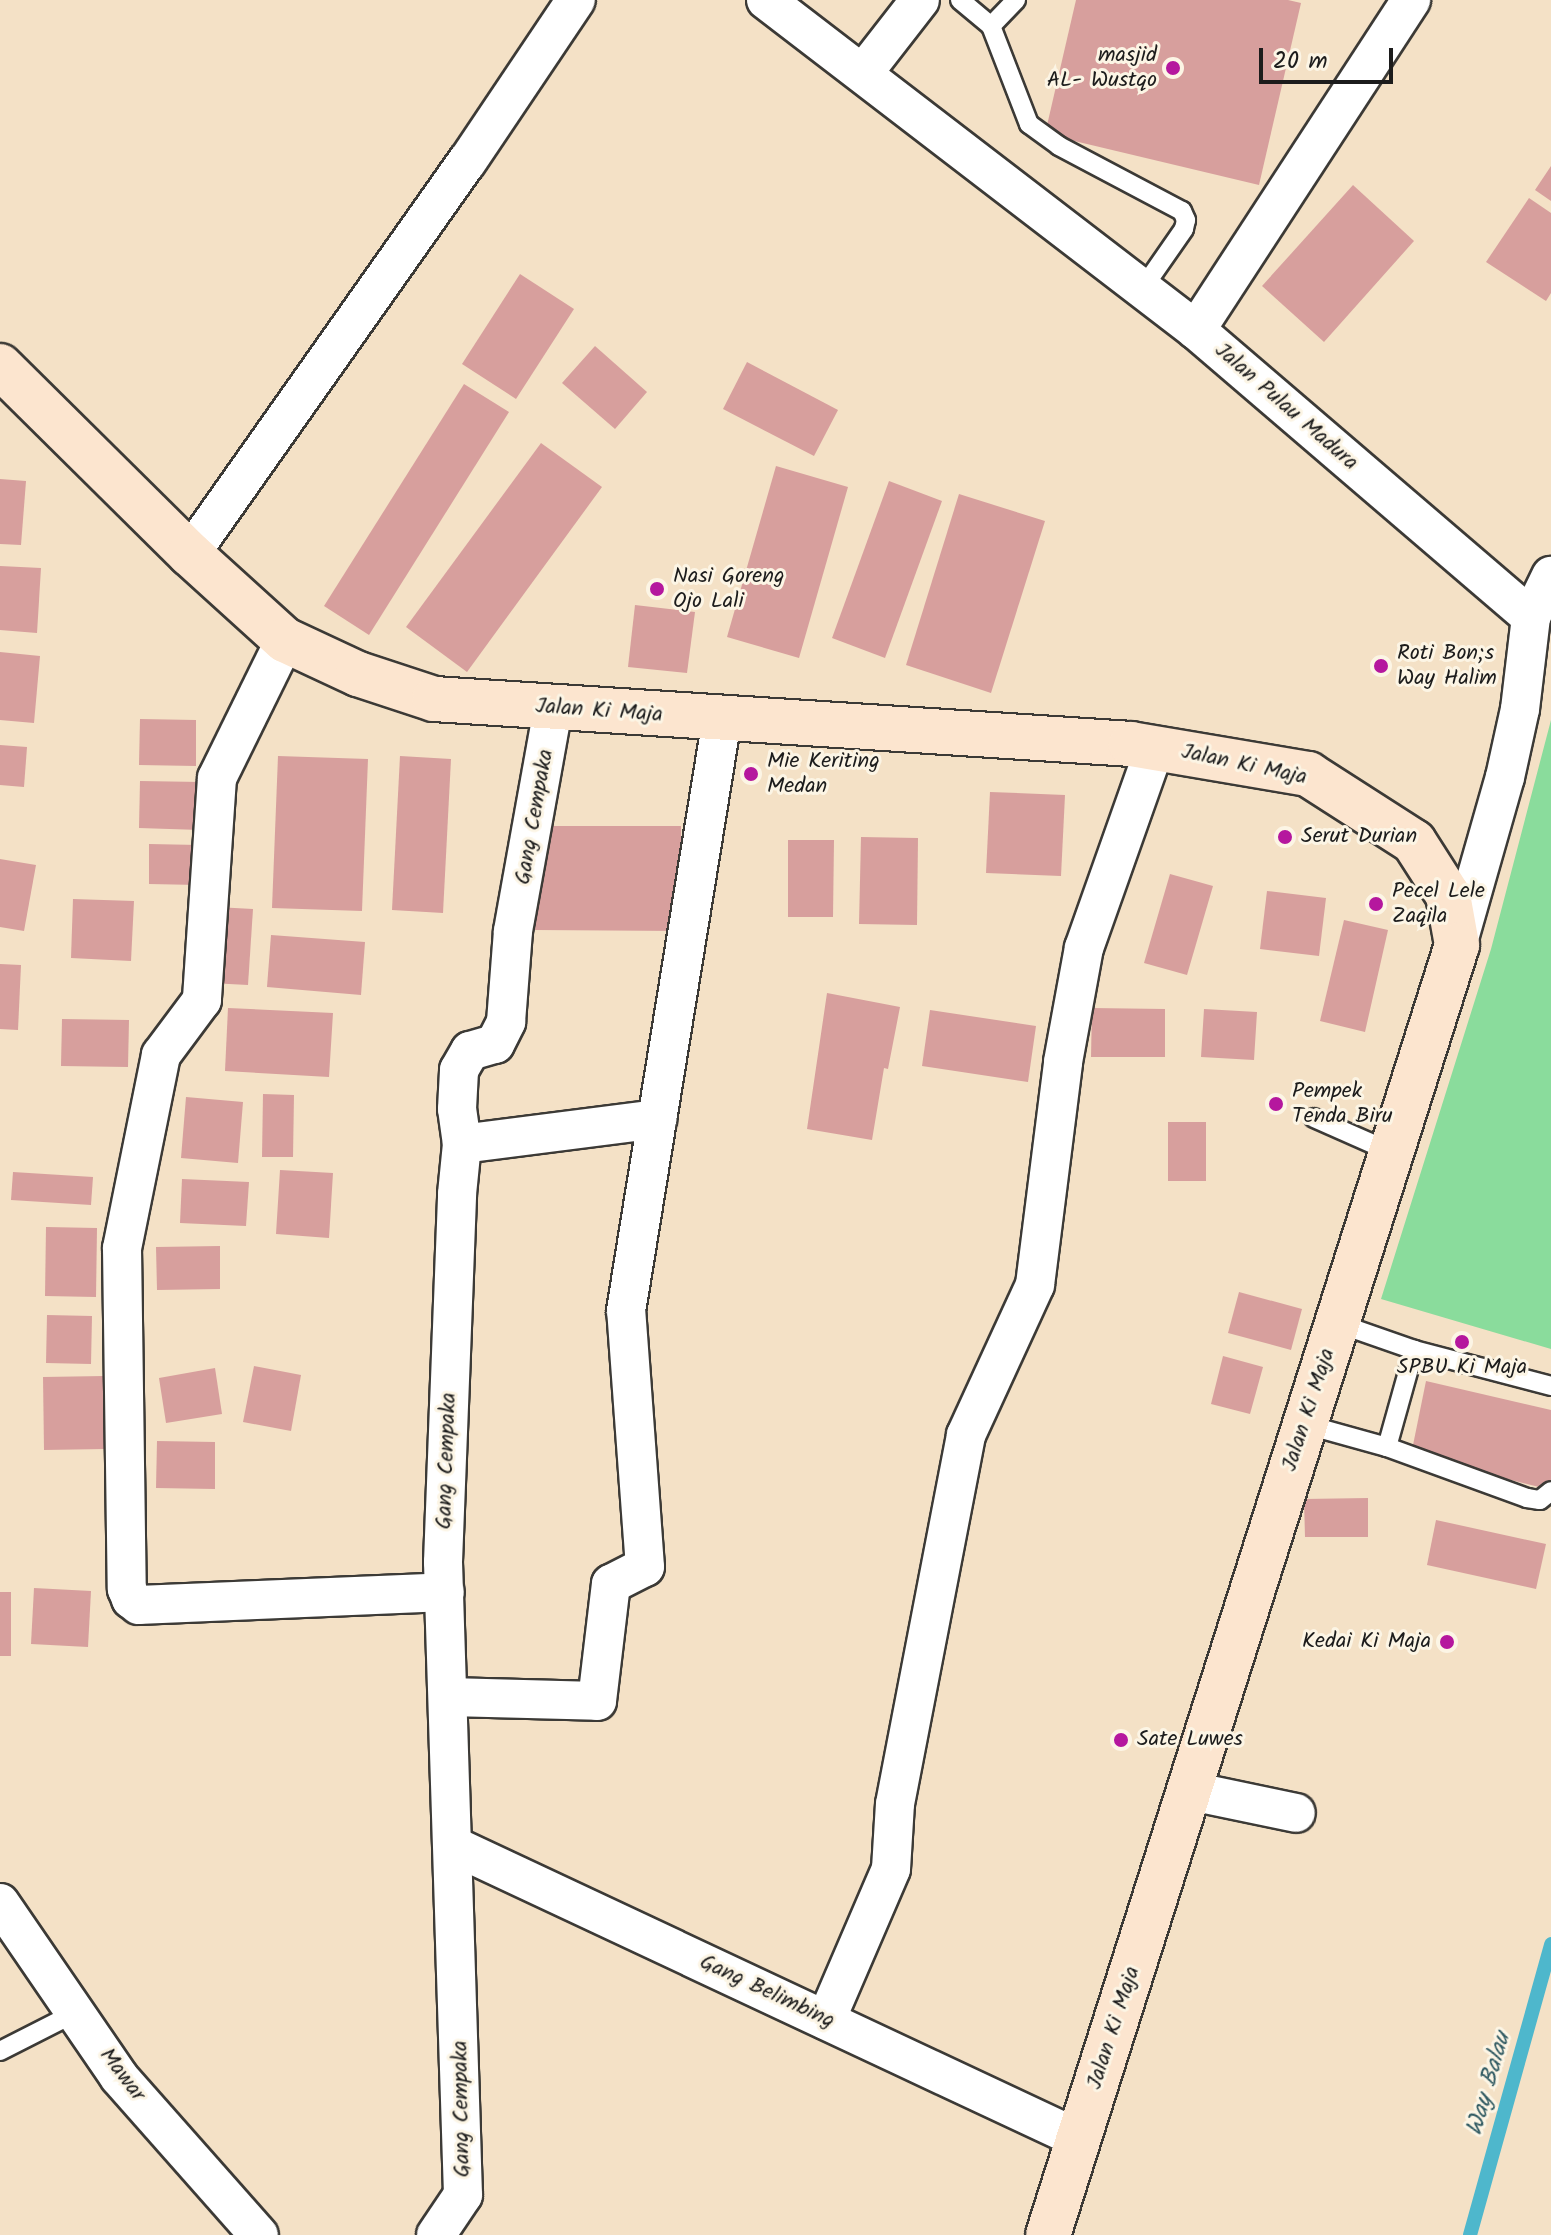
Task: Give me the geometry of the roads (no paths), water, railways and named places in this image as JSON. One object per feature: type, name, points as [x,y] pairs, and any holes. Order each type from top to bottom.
[{"type":"main road","name":"Jalan Ki Maja","points":[[0,366],[190,554],[285,640],[358,674],[434,699],[1155,747],[1308,774],[1414,842],[1448,895],[1457,945],[1048,2235]]},
{"type":"street","points":[[190,554],[467,162],[576,0]]},
{"type":"street","name":"Jalan Pulau Madura","points":[[766,0],[864,72],[1196,330],[1531,617]]},
{"type":"street","points":[[864,72],[920,0]]},
{"type":"street","points":[[1196,330],[1411,0]]},
{"type":"street","points":[[1457,945],[1505,777],[1520,709],[1531,617],[1551,576]]},
{"type":"street","points":[[285,640],[217,778],[202,1000],[161,1055],[122,1248],[127,1589],[131,1599],[139,1605],[445,1592]]},
{"type":"street","name":"Gang Cempaka","points":[[436,2235],[463,2195],[445,1592],[456,1209],[462,1144],[457,1109],[459,1070],[470,1051],[495,1044],[506,1022],[513,931],[553,709]]},
{"type":"street","points":[[449,1697],[597,1701],[611,1584],[645,1567],[626,1311],[722,719]]},
{"type":"street","points":[[826,2020],[891,1869],[895,1804],[966,1435],[1035,1285],[1063,1062],[1084,948],[1155,747]]},
{"type":"street","points":[[462,1144],[657,1119]]},
{"type":"street","points":[[1191,1791],[1296,1813]]},
{"type":"street","name":"Gang Belimbing","points":[[454,1846],[1079,2139]]},
{"type":"street","name":"Mawar","points":[[0,1903],[119,2077],[259,2235]]},
{"type":"lane","points":[[960,0],[991,26],[1029,124],[1078,156],[1182,211],[1184,229],[1143,288]]},
{"type":"lane","points":[[991,26],[1016,0]]},
{"type":"lane","points":[[1314,1118],[1391,1152]]},
{"type":"lane","points":[[1337,1323],[1414,1350],[1551,1386]]},
{"type":"lane","points":[[1387,1447],[1414,1350]]},
{"type":"lane","points":[[1304,1424],[1387,1447],[1527,1498],[1540,1500],[1551,1491]]},
{"type":"lane","points":[[0,2051],[77,2012]]},
{"type":"waterway","name":"Way Balau","points":[[1470,2235],[1551,1944]]},
{"type":"place","name":"masjid AL- Wustqo","points":[[1173,68]]},
{"type":"place","name":"Nasi Goreng Ojo Lali","points":[[657,589]]},
{"type":"place","name":"Roti Bon;s Way Halim","points":[[1381,666]]},
{"type":"place","name":"Mie Keriting Medan","points":[[751,774]]},
{"type":"place","name":"Serut Durian","points":[[1285,837]]},
{"type":"place","name":"Pecel Lele Zaqila","points":[[1376,904]]},
{"type":"place","name":"Pempek Tenda Biru","points":[[1276,1104]]},
{"type":"place","name":"SPBU Ki Maja","points":[[1462,1342]]},
{"type":"place","name":"Kedai Ki Maja","points":[[1447,1642]]},
{"type":"place","name":"Sate Luwes","points":[[1121,1740]]}]
